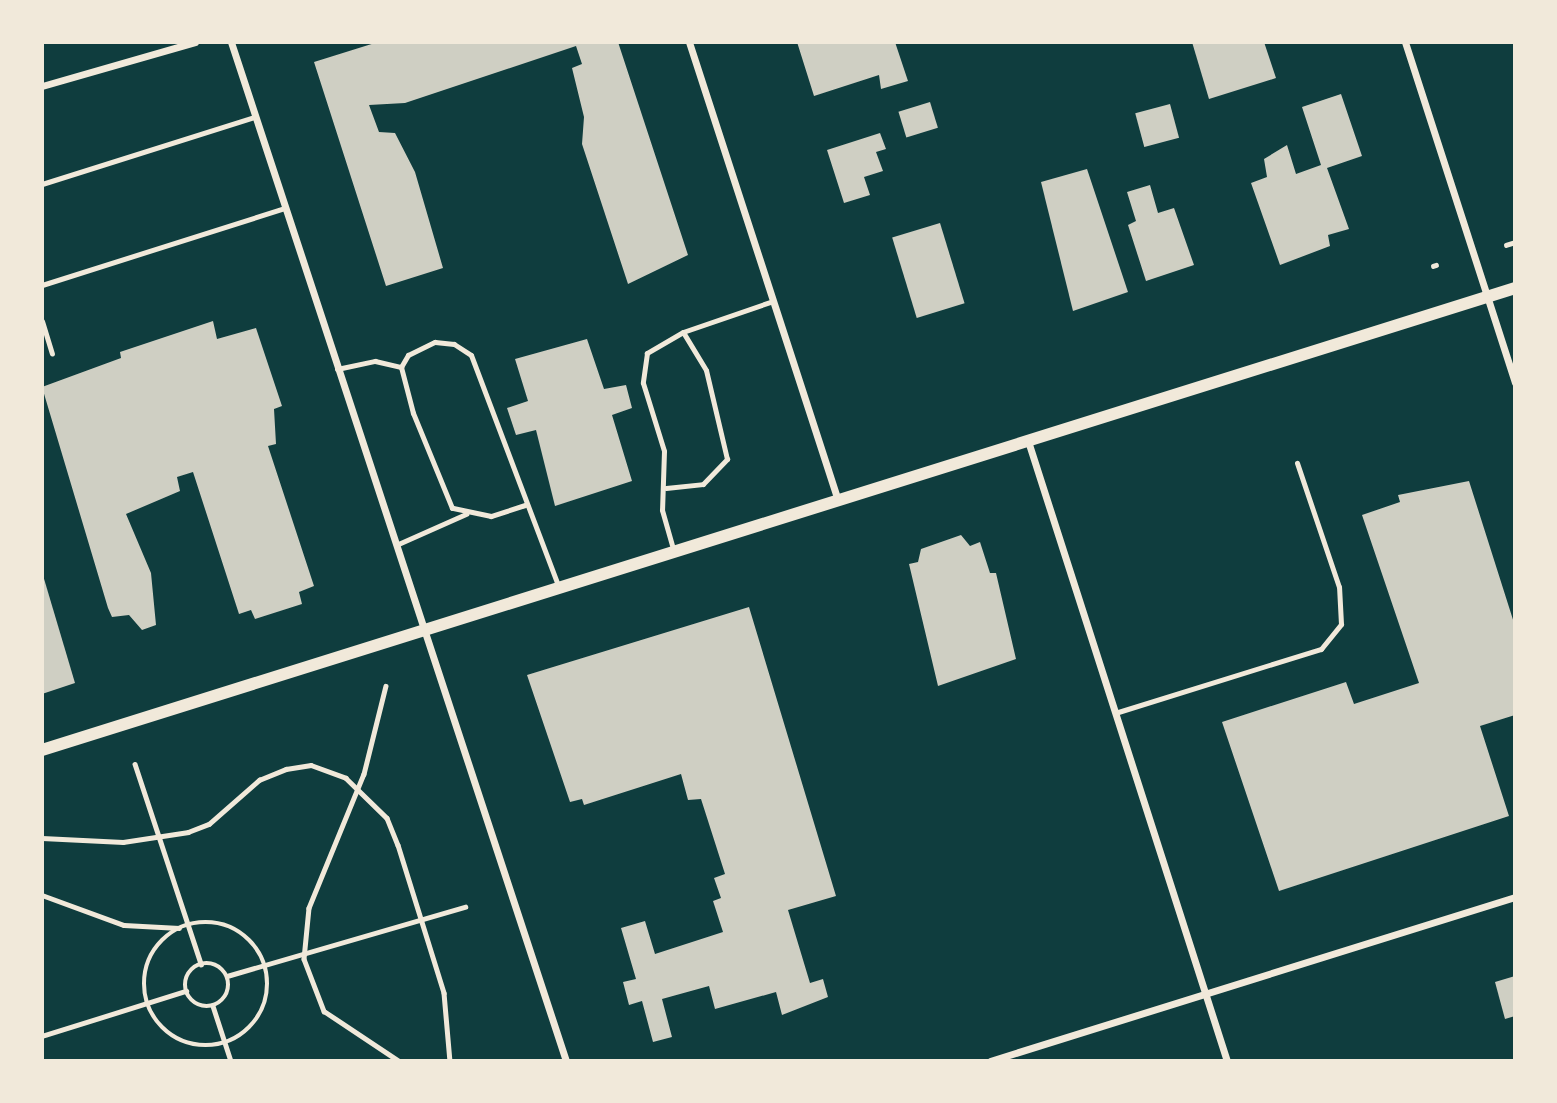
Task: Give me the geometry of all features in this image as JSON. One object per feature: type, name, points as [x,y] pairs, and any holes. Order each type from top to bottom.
[{"type":"street","points":[[42,86],[195,42]]},
{"type":"street","points":[[231,42],[422,631],[566,1061]]},
{"type":"street","points":[[689,42],[838,500]]},
{"type":"street","points":[[1405,42],[1515,383]]},
{"type":"street","points":[[42,750],[1515,288]]},
{"type":"street","points":[[1028,441],[1227,1061]]},
{"type":"street","points":[[990,1061],[1515,897]]},
{"type":"lane","points":[[42,184],[255,117]]},
{"type":"lane","points":[[42,285],[285,208]]},
{"type":"lane","points":[[674,552],[662,510],[666,488],[664,451],[643,383],[646,353],[683,332],[773,301]]},
{"type":"lane","points":[[42,321],[52,353]]},
{"type":"lane","points":[[666,488],[703,484],[727,459],[706,370],[683,332]]},
{"type":"lane","points":[[525,505],[491,516],[466,514],[452,508],[438,484],[401,367],[408,355],[435,342],[454,344],[471,355],[525,505],[559,588]]},
{"type":"lane","points":[[337,369],[375,361],[401,367]]},
{"type":"lane","points":[[1115,713],[1321,649],[1341,624],[1339,587],[1297,463]]},
{"type":"lane","points":[[394,545],[466,514]]},
{"type":"path","points":[[1506,245],[1515,242]]},
{"type":"path","points":[[386,686],[358,791],[309,908],[303,959],[324,1011],[399,1061]]},
{"type":"path","points":[[135,764],[162,836],[201,964]]},
{"type":"path","points":[[42,838],[123,842],[162,836],[209,824],[259,780],[286,769],[311,765],[346,778],[387,818],[444,993],[450,1061]]},
{"type":"path","points":[[42,894],[124,925],[179,928],[189,924],[228,926],[245,936],[265,965],[265,1005],[243,1035],[226,1043],[187,1043],[156,1020],[147,1002],[148,963],[179,928]]},
{"type":"path","points":[[227,976],[265,965],[303,959],[465,907]]},
{"type":"path","points":[[201,964],[219,967],[227,976],[229,991],[213,1006],[194,1002],[186,991],[190,972],[201,964]]},
{"type":"path","points":[[42,1036],[186,991]]},
{"type":"path","points":[[213,1006],[231,1061]]},
{"type":"building","points":[[378,42],[618,42],[688,255],[628,284],[582,144],[584,117],[572,68],[582,64],[576,46],[405,103],[369,105],[379,132],[395,133],[415,172],[443,268],[386,286],[314,62]]},
{"type":"building","points":[[797,42],[895,42],[908,81],[881,89],[879,75],[814,96]]},
{"type":"building","points":[[1192,42],[1264,42],[1276,78],[1209,99]]},
{"type":"building","points":[[1341,94],[1362,156],[1327,168],[1349,229],[1328,235],[1330,246],[1280,265],[1251,183],[1267,177],[1264,159],[1287,145],[1296,174],[1321,165],[1302,107]]},
{"type":"building","points":[[930,102],[938,128],[906,137],[898,112]]},
{"type":"building","points":[[1170,104],[1179,138],[1144,147],[1135,113]]},
{"type":"building","points":[[880,133],[886,149],[876,152],[883,171],[864,177],[870,195],[844,203],[827,150]]},
{"type":"building","points":[[1087,169],[1128,292],[1073,311],[1041,182]]},
{"type":"building","points":[[1150,185],[1158,213],[1174,208],[1194,265],[1146,281],[1128,225],[1136,221],[1127,192]]},
{"type":"building","points":[[940,223],[965,303],[917,318],[892,238]]},
{"type":"building","points":[[213,321],[217,339],[256,328],[282,406],[274,409],[276,444],[268,446],[314,586],[299,592],[302,604],[255,619],[251,610],[239,614],[193,472],[177,477],[180,491],[126,514],[151,573],[156,625],[142,630],[129,615],[112,617],[108,608],[42,387],[121,358],[120,352]]},
{"type":"building","points":[[587,339],[604,389],[626,385],[632,408],[612,415],[632,481],[555,506],[536,430],[516,435],[507,408],[528,401],[515,359]]},
{"type":"building","points":[[1469,481],[1515,626],[1515,715],[1480,726],[1509,816],[1279,891],[1222,722],[1346,682],[1354,704],[1419,683],[1362,515],[1400,502],[1398,495]]},
{"type":"building","points":[[961,535],[970,546],[980,542],[990,573],[996,573],[1016,659],[938,686],[909,564],[918,562],[921,549]]},
{"type":"building","points":[[42,572],[75,683],[42,694]]},
{"type":"building","points":[[749,607],[836,896],[788,910],[810,983],[823,979],[828,997],[782,1015],[776,992],[715,1009],[709,986],[662,999],[672,1037],[653,1042],[642,1001],[629,1005],[623,982],[636,979],[621,928],[645,921],[655,954],[723,932],[713,901],[721,898],[714,878],[725,874],[701,799],[688,800],[681,774],[584,805],[582,799],[570,802],[527,675]]},
{"type":"building","points":[[1515,976],[1515,1016],[1505,1019],[1495,982]]}]
